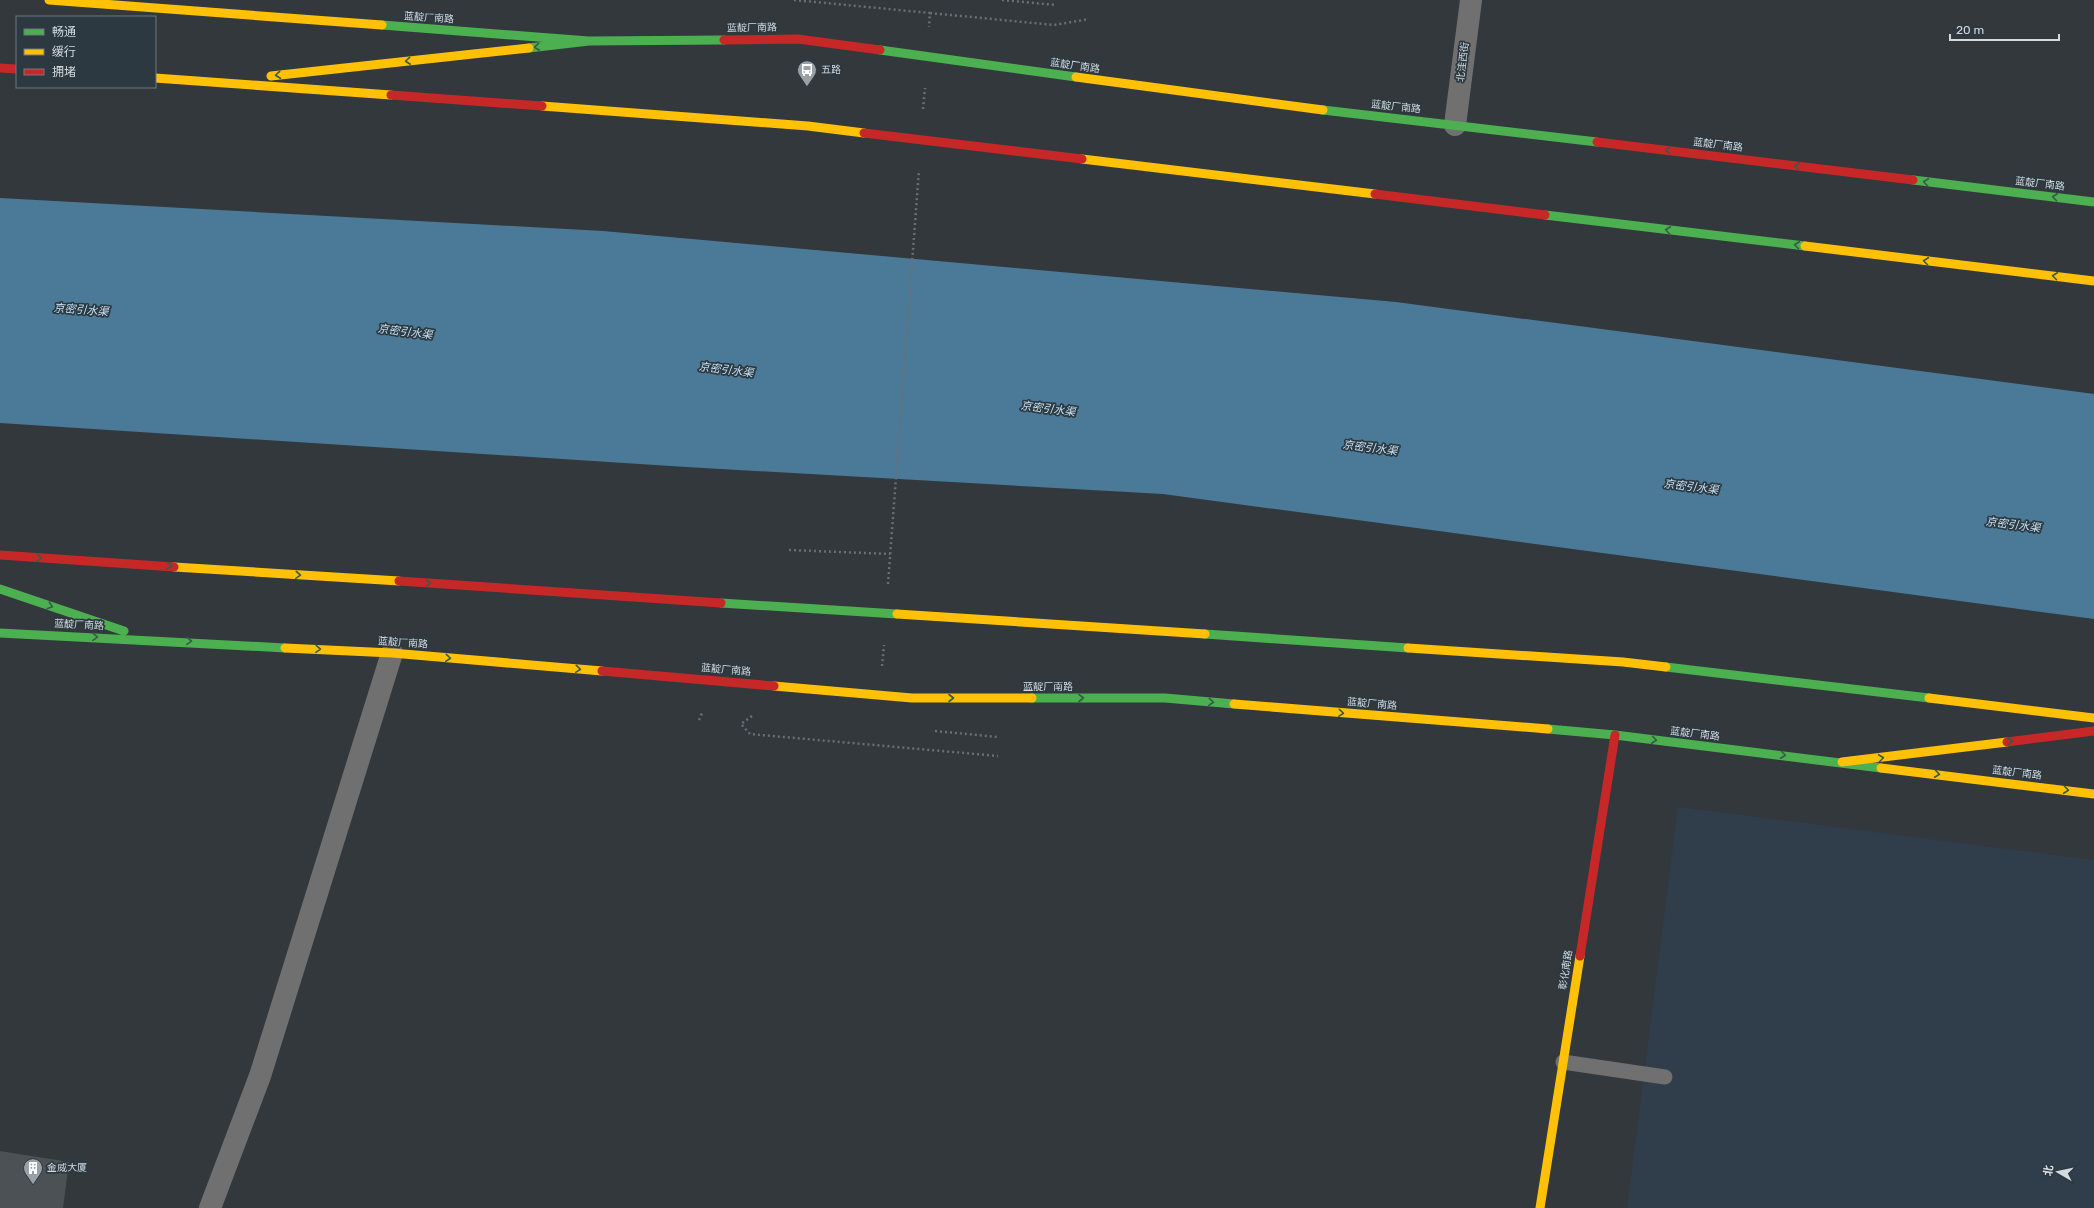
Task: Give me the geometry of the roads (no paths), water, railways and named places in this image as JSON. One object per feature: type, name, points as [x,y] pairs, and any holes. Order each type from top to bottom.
[{"type":"main road","name":"蓝靛厂南路","points":[[49,0],[589,41],[798,39],[1225,98],[1455,124],[2094,202]]},
{"type":"main road","points":[[215,82],[589,41]]},
{"type":"main road","points":[[0,68],[16,69]]},
{"type":"main road","points":[[156,78],[808,126],[2094,281]]},
{"type":"main road","points":[[0,555],[1623,662],[2094,718]]},
{"type":"main road","points":[[0,589],[150,639]]},
{"type":"main road","name":"蓝靛厂南路","points":[[0,633],[150,639],[392,653],[912,698],[1165,698],[1615,736],[1842,762],[2094,794]]},
{"type":"main road","points":[[1842,762],[2094,731]]},
{"type":"main road","name":"彰化南路","points":[[1540,1208],[1615,736]]},
{"type":"street","name":"北洼西街","points":[[1455,124],[1471,0]]},
{"type":"street","points":[[210,1208],[260,1076],[392,653]]},
{"type":"lane","points":[[1563,1062],[1664,1077]]},
{"type":"water","name":"京密引水渠","points":[[0,198],[603,231],[1396,302],[2094,394],[2094,619],[1163,494],[686,467],[0,423]]},
{"type":"place","name":"五路","points":[[807,87]]},
{"type":"place","name":"金威大厦","points":[[33,1185]]}]
